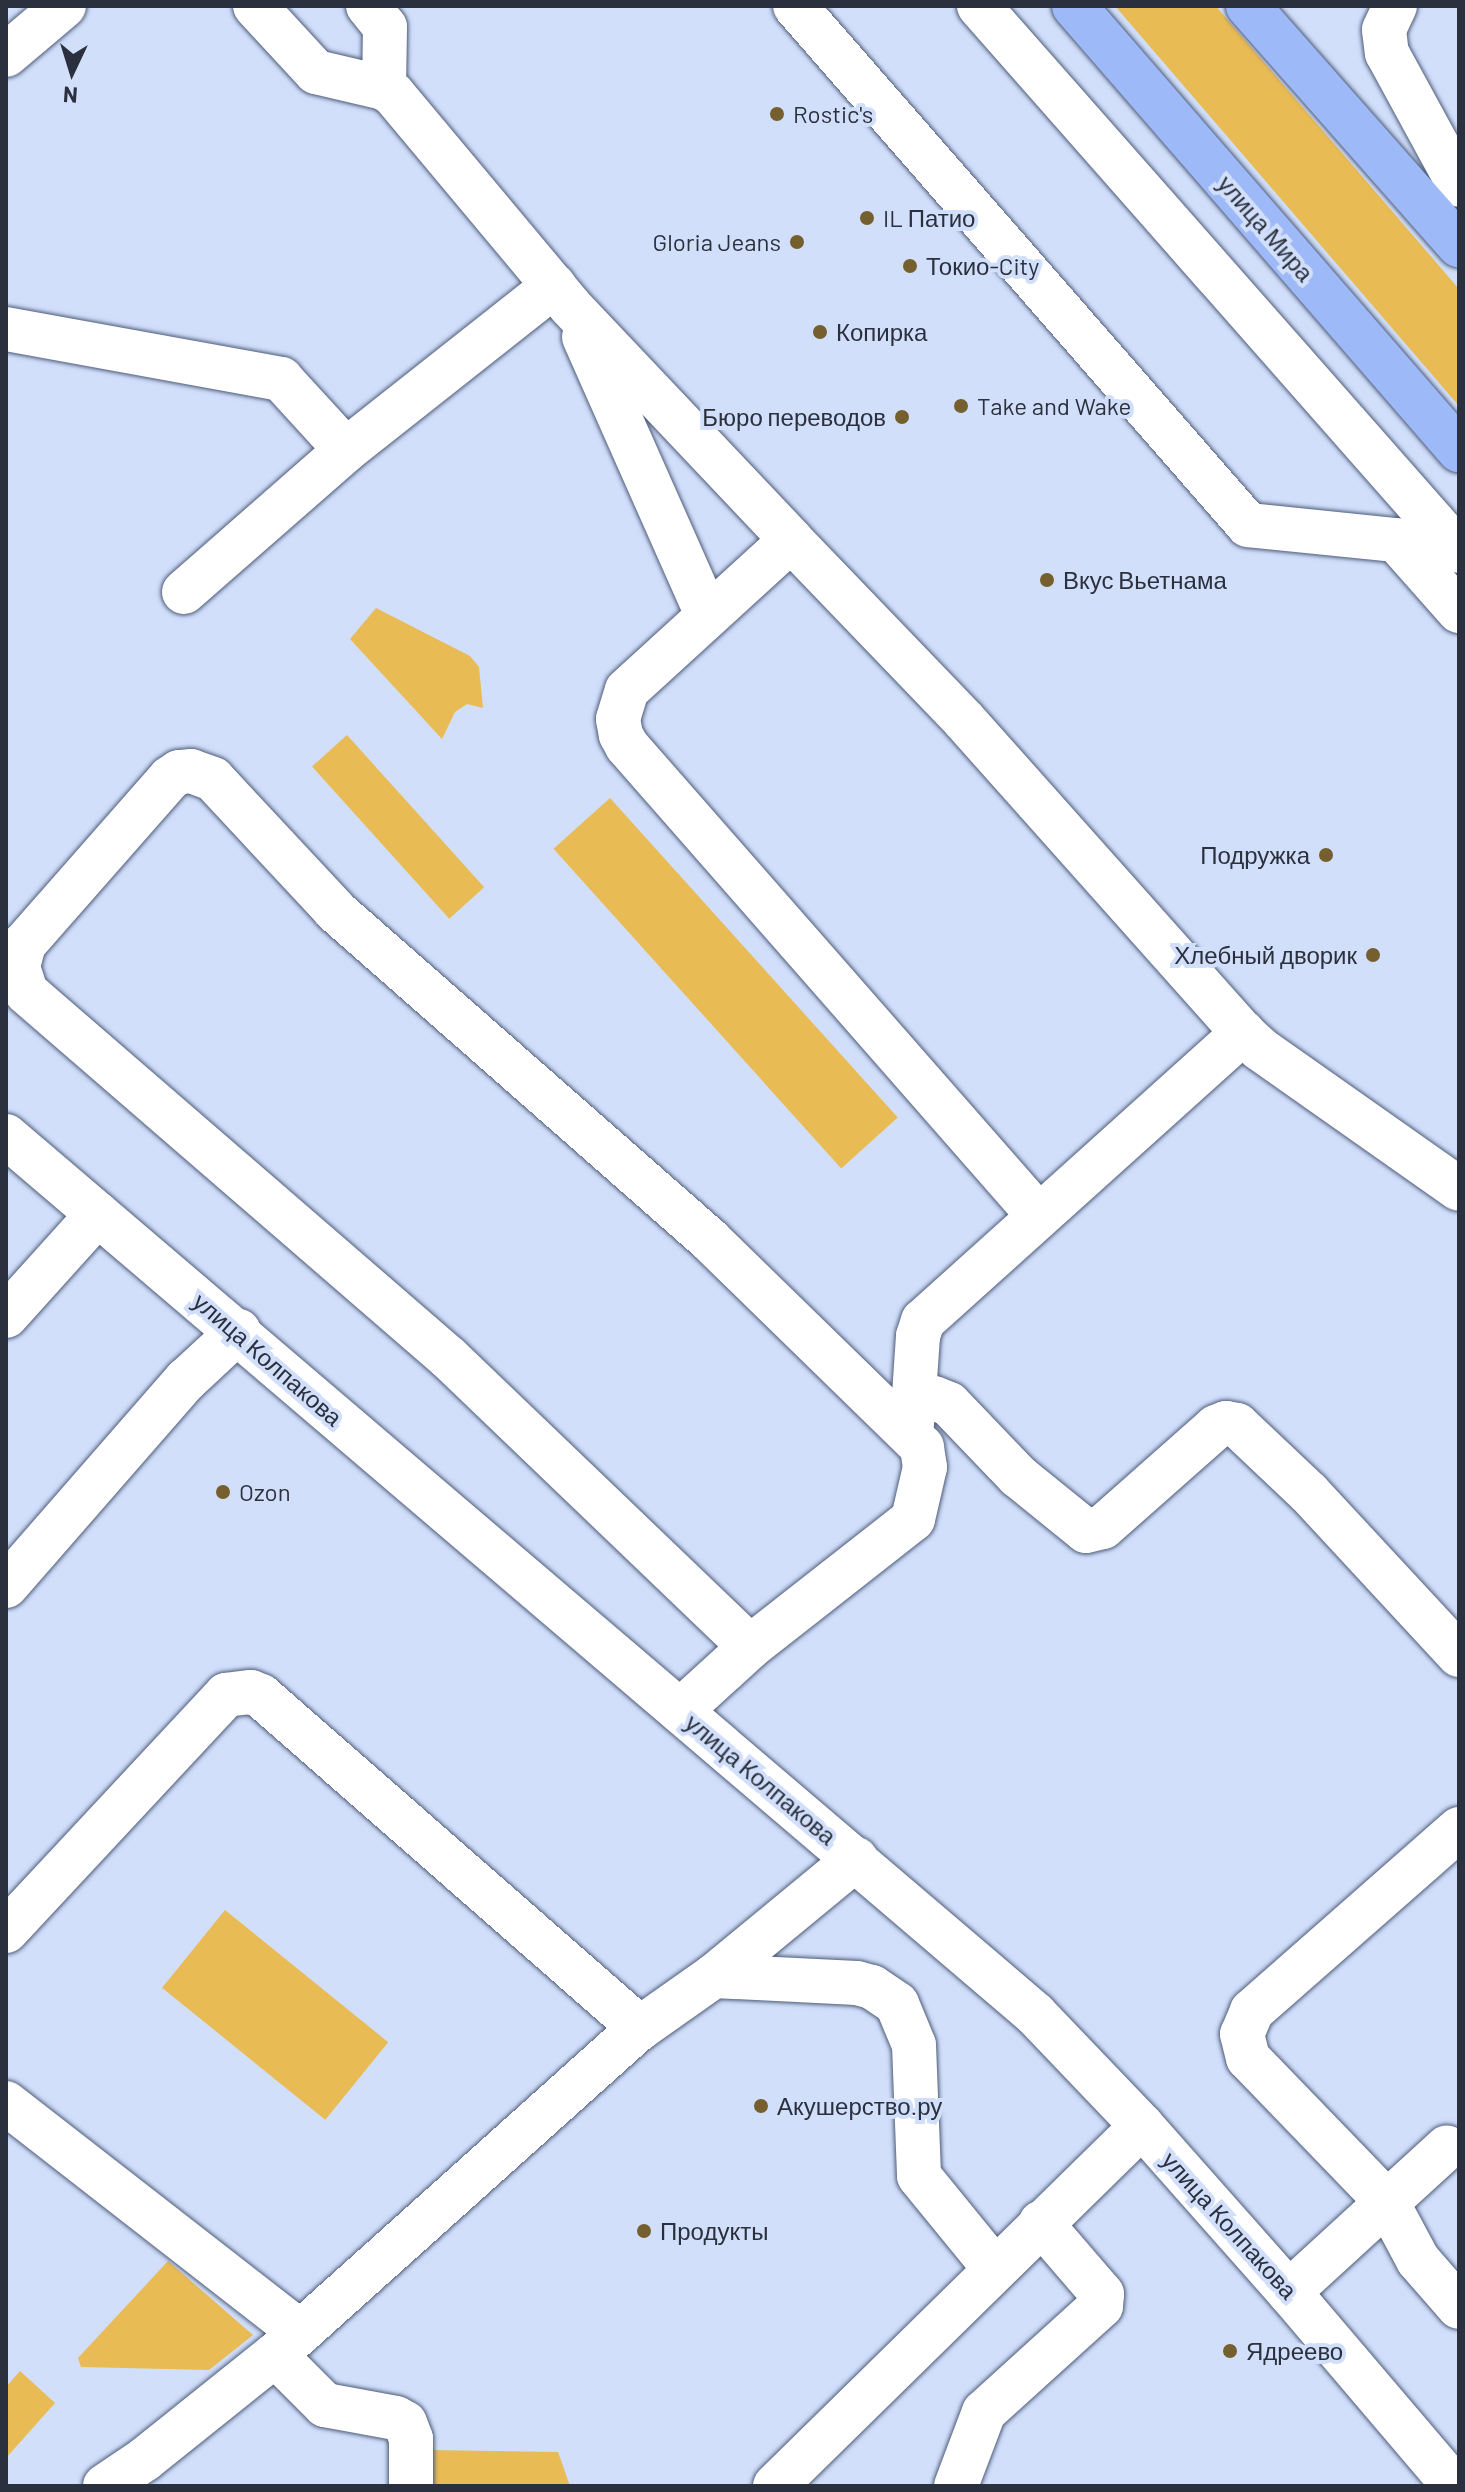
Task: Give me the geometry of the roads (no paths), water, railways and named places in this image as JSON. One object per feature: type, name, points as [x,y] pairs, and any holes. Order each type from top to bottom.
[{"type":"main road","name":"улица Мира","points":[[1074,6],[1459,450]]},
{"type":"main road","points":[[1248,6],[1459,245]]},
{"type":"street","points":[[6,55],[64,6]]},
{"type":"street","points":[[255,6],[316,72],[384,88],[393,94],[562,296],[964,720],[1243,1033],[1260,1049],[1459,1189]]},
{"type":"street","points":[[368,6],[385,27],[384,88]]},
{"type":"street","points":[[795,6],[1248,525],[1396,540],[1459,611]]},
{"type":"street","points":[[979,6],[1204,266],[1459,551]]},
{"type":"street","points":[[1395,6],[1384,30],[1387,53],[1459,185]]},
{"type":"street","points":[[184,592],[346,450],[562,296]]},
{"type":"street","points":[[562,296],[707,614]]},
{"type":"street","points":[[6,329],[281,379],[346,450]]},
{"type":"street","points":[[791,540],[627,690],[618,719],[627,746],[1038,1215]]},
{"type":"street","points":[[750,1647],[449,1358],[26,992],[18,967],[24,944],[170,778],[179,772],[203,773],[335,910],[913,1415]]},
{"type":"street","points":[[680,1711],[750,1647],[913,1519],[925,1467],[913,1415],[918,1336],[923,1321],[1243,1033]]},
{"type":"street","name":"улица Колпакова","points":[[6,1136],[239,1331],[374,1452],[1035,2014],[1142,2126],[1454,2486]]},
{"type":"street","points":[[6,1316],[98,1214]]},
{"type":"street","points":[[6,1586],[186,1380],[239,1331]]},
{"type":"street","points":[[913,1415],[934,1398],[949,1404],[1018,1476],[1086,1531],[1103,1527],[1216,1427],[1226,1423],[1237,1425],[1309,1493],[1459,1655]]},
{"type":"street","points":[[6,1931],[226,1695],[251,1692],[261,1696],[640,2028]]},
{"type":"street","points":[[1459,1829],[1245,2021],[1242,2034],[1248,2058],[1387,2202],[1418,2260],[1459,2307]]},
{"type":"street","points":[[105,2486],[145,2473],[640,2028],[714,1976],[856,1859]]},
{"type":"street","points":[[714,1976],[857,1983],[872,1987],[897,2004],[914,2045],[919,2176],[994,2268]]},
{"type":"street","points":[[6,2103],[287,2343],[325,2405],[396,2418],[405,2423],[411,2439],[411,2486]]},
{"type":"street","points":[[775,2486],[1142,2126]]},
{"type":"street","points":[[1289,2292],[1447,2147]]},
{"type":"street","points":[[956,2486],[984,2412],[1101,2306],[1102,2294],[1041,2223]]},
{"type":"place","name":"Rostic's","points":[[777,114]]},
{"type":"place","name":"IL Патио","points":[[867,218]]},
{"type":"place","name":"Gloria Jeans","points":[[797,242]]},
{"type":"place","name":"Токио-City","points":[[910,266]]},
{"type":"place","name":"Копирка","points":[[820,332]]},
{"type":"place","name":"Take and Wake","points":[[961,406]]},
{"type":"place","name":"Бюро переводов","points":[[902,417]]},
{"type":"place","name":"Вкус Вьетнама","points":[[1047,580]]},
{"type":"place","name":"Подружка","points":[[1326,855]]},
{"type":"place","name":"Хлебный дворик","points":[[1373,955]]},
{"type":"place","name":"Ozon","points":[[223,1492]]},
{"type":"place","name":"Акушерство.ру","points":[[761,2106]]},
{"type":"place","name":"Продукты","points":[[644,2231]]},
{"type":"place","name":"Ядреево","points":[[1230,2351]]}]
